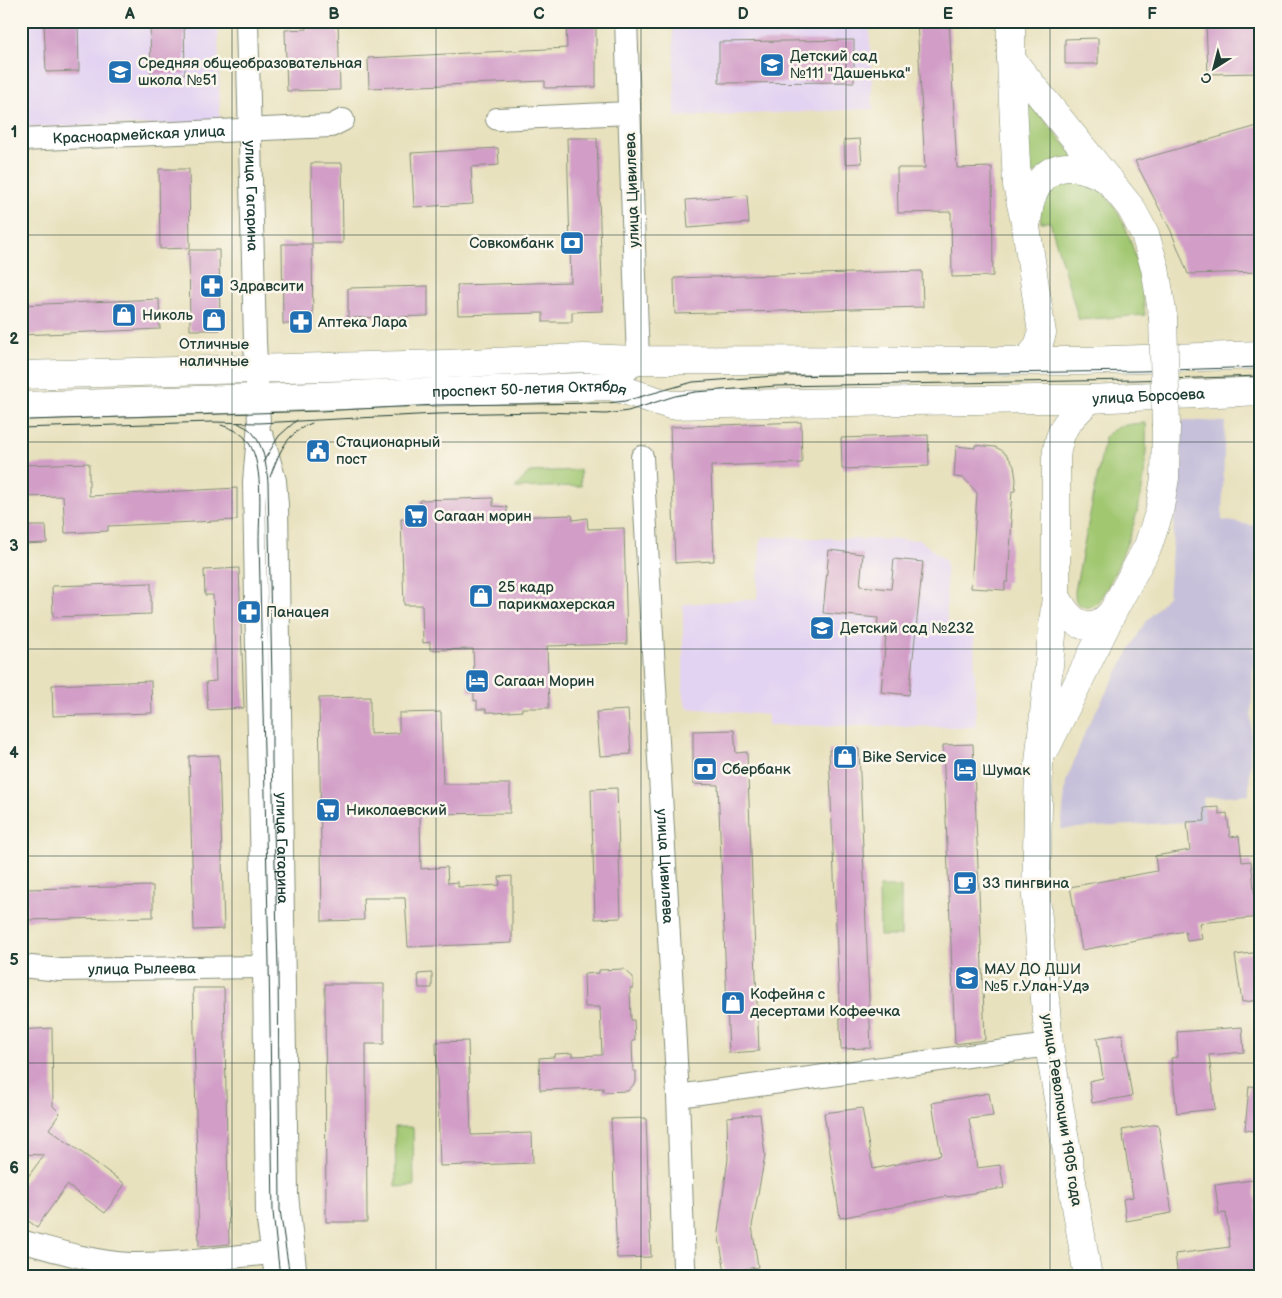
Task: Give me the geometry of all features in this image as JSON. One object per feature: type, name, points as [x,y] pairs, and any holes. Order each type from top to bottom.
[{"type":"main road","name":"улица Революции 1905 года","points":[[1011,21],[1017,185],[1026,227],[1042,333]]},
{"type":"main road","name":"улица Революции 1905 года","points":[[1011,59],[1131,208],[1145,234],[1155,268],[1163,317],[1166,426],[1165,478],[1159,513],[1148,546],[1112,613],[1038,763]]},
{"type":"main road","name":"улица Революции 1905 года","points":[[1026,227],[1031,198],[1047,173],[1064,168],[1080,168],[1096,173],[1111,182]]},
{"type":"main road","points":[[1027,360],[1038,346],[1042,333],[1059,351],[1083,361]]},
{"type":"main road","name":"проспект 50-летия Октября","points":[[21,375],[256,370],[584,358],[638,360],[1083,361],[1261,355]]},
{"type":"main road","name":"проспект 50-летия Октября","points":[[21,406],[258,410],[510,391],[611,386],[670,405],[1036,399]]},
{"type":"main road","name":"улица Борсоева","points":[[1036,399],[1090,399],[1261,391]]},
{"type":"main road","name":"улица Революции 1905 года","points":[[1088,1277],[1049,1045],[1036,896],[1038,763],[1056,596],[1056,458],[1062,429],[1072,416],[1090,399]]},
{"type":"main road","points":[[1056,596],[1065,613],[1076,622],[1087,625],[1098,624],[1112,613]]},
{"type":"street","name":"улица Гагарина","points":[[247,21],[258,410],[254,482],[267,1214],[276,1277]]},
{"type":"street","name":"улица Цивилева","points":[[626,21],[638,360]]},
{"type":"street","points":[[497,119],[629,112]]},
{"type":"street","name":"Красноармейская улица","points":[[21,140],[331,126],[343,120]]},
{"type":"street","points":[[611,386],[638,360]]},
{"type":"street","name":"улица Гагарина","points":[[258,410],[275,481],[277,505],[286,1186],[296,1277]]},
{"type":"street","name":"улица Цивилева","points":[[642,456],[678,1096],[684,1266],[686,1277]]},
{"type":"street","name":"улица Рылеева","points":[[21,966],[60,970],[264,967]]},
{"type":"street","points":[[678,1096],[1049,1045]]},
{"type":"street","points":[[21,1241],[90,1259],[130,1264],[173,1263],[272,1253]]},
{"type":"shaded area","name":"Средняя общеобразовательная школа №51","points":[[21,21],[218,21],[220,123],[21,128]]},
{"type":"shaded area","name":"Детский сад №111 \"Дашенька\"","points":[[673,21],[869,21],[873,109],[675,117]]},
{"type":"shaded area","points":[[1183,420],[1225,422],[1222,520],[1257,526],[1249,794],[1203,798],[1205,821],[1061,829],[1066,782],[1087,727],[1144,624],[1168,596]]},
{"type":"shaded area","name":"Детский сад №232","points":[[761,537],[920,540],[946,561],[947,623],[974,633],[976,727],[768,725],[768,715],[686,708],[683,693],[683,604],[757,599]]},
{"type":"green space","points":[[1028,101],[1079,161],[1030,174]]},
{"type":"green space","points":[[1051,180],[1092,182],[1115,208],[1128,233],[1136,260],[1145,315],[1079,320],[1050,222],[1041,222],[1039,204]]},
{"type":"green space","points":[[1146,423],[1146,459],[1143,483],[1133,527],[1124,552],[1105,591],[1094,605],[1085,607],[1080,605],[1075,599],[1075,591],[1105,437],[1119,427],[1129,424]]},
{"type":"green space","points":[[580,470],[581,486],[515,488],[529,472]]},
{"type":"green space","points":[[879,887],[901,887],[901,936],[880,936]]},
{"type":"green space","points":[[395,1127],[413,1127],[414,1186],[396,1187]]},
{"type":"building","points":[[44,21],[78,21],[79,71],[46,72]]},
{"type":"building","name":"Средняя общеобразовательная школа №51","points":[[150,21],[184,21],[185,74],[151,75]]},
{"type":"building","points":[[307,21],[338,21],[340,90],[287,91],[285,30],[307,29]]},
{"type":"building","points":[[566,21],[596,21],[596,87],[545,88],[545,81],[369,88],[368,58],[567,48]]},
{"type":"building","points":[[917,21],[949,21],[957,168],[992,167],[993,276],[952,277],[951,212],[898,213],[897,168],[925,168]]},
{"type":"building","points":[[1206,21],[1258,21],[1259,73],[1208,74]]},
{"type":"building","points":[[1098,38],[1098,64],[1065,64],[1065,39]]},
{"type":"building","points":[[854,40],[854,82],[719,83],[719,42]]},
{"type":"building","points":[[1261,125],[1261,272],[1188,274],[1171,231],[1135,161]]},
{"type":"building","points":[[567,138],[597,138],[603,311],[572,312],[572,322],[543,322],[543,313],[458,315],[457,285],[571,282]]},
{"type":"building","points":[[860,139],[862,163],[845,164],[844,140]]},
{"type":"building","points":[[498,148],[499,165],[471,167],[473,204],[414,207],[411,153]]},
{"type":"building","points":[[311,163],[342,163],[343,243],[312,243]]},
{"type":"building","points":[[159,169],[189,169],[190,248],[160,249]]},
{"type":"building","points":[[747,195],[749,223],[688,228],[686,200]]},
{"type":"building","points":[[282,244],[312,244],[313,324],[283,324]]},
{"type":"building","points":[[189,250],[219,250],[220,330],[190,330]]},
{"type":"building","points":[[922,271],[923,307],[675,314],[674,278]]},
{"type":"building","points":[[428,286],[428,316],[348,318],[348,288]]},
{"type":"building","points":[[159,299],[160,329],[21,335],[21,305]]},
{"type":"building","points":[[801,422],[802,463],[711,466],[714,561],[675,563],[670,427]]},
{"type":"building","points":[[928,435],[929,466],[842,469],[841,438]]},
{"type":"building","points":[[975,445],[995,447],[1001,450],[1007,455],[1014,466],[1016,480],[1015,491],[1012,491],[1008,582],[1005,582],[1005,590],[971,588],[977,493],[964,478],[954,477],[956,446],[975,448]]},
{"type":"building","points":[[89,463],[89,496],[237,488],[237,520],[108,526],[108,531],[65,533],[63,496],[21,497],[21,465]]},
{"type":"building","points":[[493,498],[493,506],[507,507],[507,517],[572,515],[573,520],[587,518],[588,529],[624,528],[627,644],[547,646],[549,708],[522,708],[522,711],[495,713],[486,712],[486,709],[477,709],[477,700],[474,701],[474,692],[468,692],[468,673],[474,673],[473,649],[430,650],[430,642],[423,643],[422,605],[404,605],[401,519],[406,519],[420,506],[420,500]]},
{"type":"building","points":[[21,526],[46,526],[47,543],[21,544]]},
{"type":"building","points":[[829,550],[863,554],[860,586],[891,589],[894,559],[923,562],[909,695],[881,692],[886,636],[876,635],[878,618],[823,613]]},
{"type":"building","points":[[239,568],[244,708],[208,710],[206,682],[216,681],[213,595],[205,595],[204,570]]},
{"type":"building","points":[[151,583],[151,614],[53,617],[52,586]]},
{"type":"building","points":[[151,681],[152,713],[53,716],[52,685]]},
{"type":"building","points":[[370,697],[370,734],[399,733],[399,713],[441,712],[443,784],[510,784],[510,813],[420,814],[421,869],[447,867],[448,883],[458,882],[458,887],[500,885],[499,877],[512,876],[512,943],[408,947],[405,898],[363,898],[364,920],[322,921],[319,698]]},
{"type":"building","points":[[628,710],[631,754],[600,756],[596,712]]},
{"type":"building","points":[[734,730],[736,753],[747,752],[759,1051],[729,1053],[718,785],[693,784],[693,731]]},
{"type":"building","points":[[973,744],[985,1040],[955,1044],[943,745]]},
{"type":"building","points":[[859,749],[871,1048],[841,1049],[829,750]]},
{"type":"building","points":[[219,755],[224,929],[194,930],[189,756]]},
{"type":"building","points":[[617,788],[621,918],[595,919],[591,789]]},
{"type":"building","points":[[1219,807],[1219,814],[1227,813],[1230,837],[1239,836],[1242,862],[1251,861],[1255,897],[1261,897],[1261,917],[1199,923],[1202,939],[1187,941],[1185,931],[1082,950],[1070,887],[1157,871],[1155,856],[1190,850],[1187,822],[1205,821],[1204,808]]},
{"type":"building","points":[[153,886],[153,917],[26,920],[26,889]]},
{"type":"building","points":[[1261,952],[1260,1000],[1242,1002],[1235,955]]},
{"type":"building","points":[[624,969],[633,977],[633,988],[630,988],[631,1020],[634,1020],[635,1041],[632,1041],[633,1071],[636,1071],[636,1082],[628,1091],[603,1092],[603,1088],[540,1090],[539,1058],[554,1057],[554,1054],[572,1053],[572,1056],[602,1055],[600,1007],[585,1007],[584,974],[599,973],[599,970]]},
{"type":"building","points":[[432,973],[432,988],[419,988],[418,974]]},
{"type":"building","points":[[325,984],[384,984],[384,1044],[366,1044],[367,1222],[326,1222]]},
{"type":"building","points":[[193,988],[224,988],[229,1244],[199,1247]]},
{"type":"building","points":[[1242,1027],[1244,1052],[1209,1055],[1215,1109],[1177,1113],[1171,1058],[1178,1057],[1177,1032]]},
{"type":"building","points":[[52,1028],[53,1106],[60,1113],[49,1129],[125,1184],[105,1213],[67,1185],[37,1227],[21,1216],[21,1186],[44,1155],[21,1154],[21,1030]]},
{"type":"building","points":[[1122,1034],[1132,1096],[1092,1103],[1089,1081],[1103,1078],[1097,1038]]},
{"type":"building","points":[[468,1041],[471,1135],[532,1133],[533,1163],[440,1166],[436,1042]]},
{"type":"building","points":[[1249,1086],[1261,1087],[1261,1132],[1245,1130]]},
{"type":"building","points":[[989,1093],[993,1116],[969,1119],[977,1168],[1000,1165],[1004,1188],[947,1196],[840,1218],[824,1113],[862,1108],[873,1169],[941,1155],[932,1103]]},
{"type":"building","points":[[760,1114],[765,1156],[752,1226],[758,1267],[725,1272],[718,1232],[728,1159],[727,1117]]},
{"type":"building","points":[[646,1118],[651,1257],[617,1258],[611,1119]]},
{"type":"building","points":[[1158,1124],[1172,1213],[1126,1221],[1123,1199],[1133,1197],[1122,1130]]},
{"type":"building","points":[[1253,1180],[1261,1237],[1261,1273],[1230,1277],[1178,1277],[1175,1254],[1230,1247],[1226,1213],[1219,1214],[1215,1185]]},
{"type":"tram line","points":[[29,420],[320,411],[437,405],[608,403],[625,401],[693,382],[775,376],[1142,371],[1261,367]]},
{"type":"tram line","points":[[21,428],[212,422],[259,423],[437,414],[542,412],[606,414],[628,411],[675,396],[695,392],[776,386],[1261,376]]},
{"type":"tram line","points":[[263,462],[279,436],[297,420]]},
{"type":"tram line","points":[[238,423],[251,431],[256,437],[262,449],[268,482],[272,761],[278,967],[280,1210],[290,1277]]},
{"type":"tram line","points":[[270,477],[280,452],[290,438],[303,427],[312,423]]},
{"type":"tram line","points":[[221,425],[240,433],[251,447],[256,459],[260,487],[259,541],[273,1212],[280,1277]]},
{"type":"place","name":"Детский сад №111 \"Дашенька\"","points":[[772,65]]},
{"type":"place","name":"Средняя общеобразовательная школа №51","points":[[120,72]]},
{"type":"place","name":"Совкомбанк","points":[[572,243]]},
{"type":"place","name":"Здравсити","points":[[212,286]]},
{"type":"place","name":"Николь","points":[[124,315]]},
{"type":"place","name":"Отличные наличные","points":[[214,320]]},
{"type":"place","name":"Аптека Лара","points":[[301,322]]},
{"type":"place","name":"Стационарный пост","points":[[318,451]]},
{"type":"place","name":"Сагаан морин","points":[[416,516]]},
{"type":"place","name":"25 кадр парикмахерская","points":[[481,596]]},
{"type":"place","name":"Панацея","points":[[249,612]]},
{"type":"place","name":"Детский сад №232","points":[[822,628]]},
{"type":"place","name":"Сагаан Морин","points":[[477,681]]},
{"type":"place","name":"Bike Service","points":[[845,757]]},
{"type":"place","name":"Сбербанк","points":[[705,769]]},
{"type":"place","name":"Шумак","points":[[965,770]]},
{"type":"place","name":"Николаевский","points":[[328,810]]},
{"type":"place","name":"33 пингвина","points":[[965,883]]},
{"type":"place","name":"МАУ ДО ДШИ №5 г.Улан-Удэ","points":[[967,978]]},
{"type":"place","name":"Кофейня с десертами Кофеечка","points":[[733,1003]]}]
